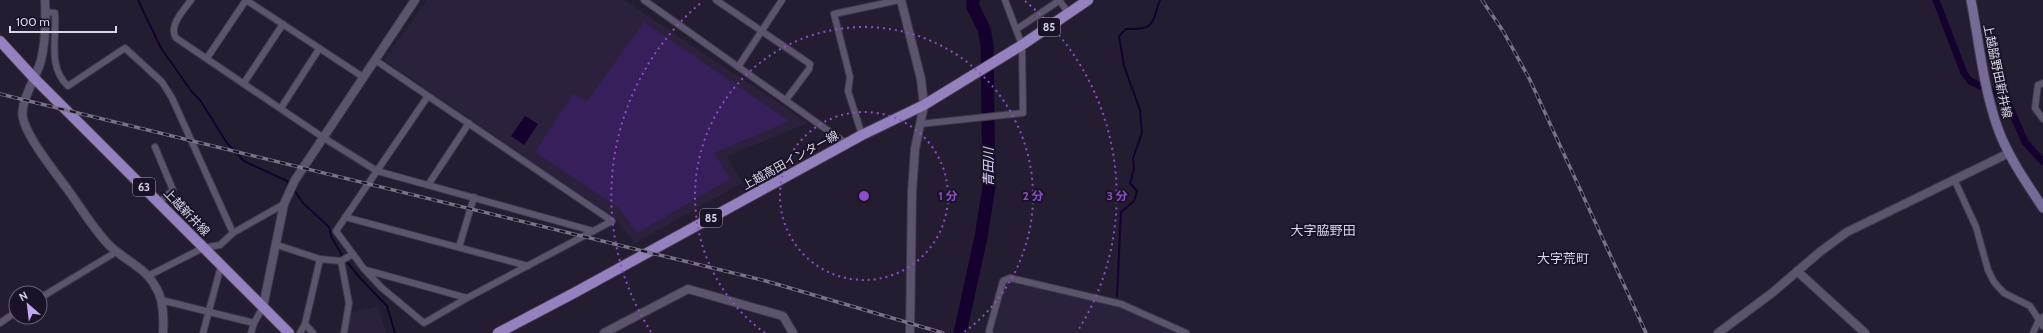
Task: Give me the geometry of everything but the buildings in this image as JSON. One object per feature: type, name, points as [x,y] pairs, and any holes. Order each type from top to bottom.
[{"type":"main road","name":"上越高田インター線","points":[[498,333],[510,330],[862,135],[924,105],[1022,45],[1088,0]]},
{"type":"main road","name":"上越脇野田新井線","points":[[1971,0],[1990,101],[1997,127],[2009,153],[2043,208]]},
{"type":"main road","name":"上越新井線","points":[[0,41],[34,78],[289,333]]},
{"type":"street","points":[[45,0],[46,12],[44,45],[40,62],[22,111],[22,118],[29,133],[100,234],[116,252],[148,276],[156,286],[161,300],[164,333]]},
{"type":"street","points":[[191,0],[173,26],[173,34],[176,38],[324,138],[377,171],[593,231]]},
{"type":"street","points":[[207,58],[246,0],[363,77]]},
{"type":"street","points":[[251,333],[254,323],[263,307],[284,204],[295,180],[415,0]]},
{"type":"street","points":[[644,0],[652,2],[738,67],[847,144]]},
{"type":"street","points":[[716,0],[810,64],[809,69],[786,100]]},
{"type":"street","points":[[738,67],[782,0]]},
{"type":"street","points":[[862,135],[848,91],[850,77],[834,14],[900,0],[921,79],[924,105],[914,156],[910,333]]},
{"type":"street","points":[[920,124],[1024,113],[1022,45],[1005,0]]},
{"type":"street","points":[[1017,29],[1060,0],[1069,14]]},
{"type":"street","points":[[46,12],[54,13],[56,32],[54,58],[60,76],[68,86],[125,48],[162,82],[172,98],[233,233]]},
{"type":"street","points":[[244,84],[283,24]]},
{"type":"street","points":[[281,108],[319,49]]},
{"type":"street","points":[[375,60],[469,123],[612,221],[467,298],[424,323],[382,288],[351,255],[336,231],[428,96]]},
{"type":"street","points":[[2043,82],[2038,85],[2035,108],[2043,120]]},
{"type":"street","points":[[428,185],[469,123]]},
{"type":"street","points":[[155,147],[173,190],[159,202]]},
{"type":"street","points":[[1718,333],[1847,232],[2009,153]]},
{"type":"street","points":[[1954,179],[1976,227],[1988,270],[1994,282],[2004,292],[2030,306],[2041,318],[2043,326]]},
{"type":"street","points":[[459,248],[474,197]]},
{"type":"street","points":[[148,276],[203,248],[220,245],[233,233],[284,204]]},
{"type":"street","points":[[346,217],[528,266]]},
{"type":"street","points":[[276,245],[320,258],[341,261],[351,255]]},
{"type":"street","points":[[48,293],[116,252]]},
{"type":"street","points":[[300,333],[305,324],[320,258]]},
{"type":"street","points":[[341,261],[349,303],[344,333]]},
{"type":"street","points":[[203,333],[221,266]]},
{"type":"street","points":[[364,269],[467,298]]},
{"type":"street","points":[[1797,271],[1865,333]]},
{"type":"street","points":[[990,333],[989,331],[1003,282],[1010,278],[1121,304],[1186,333]]},
{"type":"street","points":[[604,333],[688,289],[783,316],[793,333]]},
{"type":"street","points":[[161,300],[254,323]]},
{"type":"street","points":[[2033,333],[2041,318]]},
{"type":"street","points":[[305,324],[313,333]]},
{"type":"shaded area","points":[[427,0],[624,0],[808,123],[727,156],[742,183],[635,243],[614,217],[384,60]]},
{"type":"shaded area","points":[[644,22],[789,121],[714,153],[730,179],[637,233],[619,208],[535,152],[573,94],[587,101]]},
{"type":"shaded area","points":[[525,116],[538,124],[524,145],[511,136]]},
{"type":"shaded area","points":[[1009,281],[1120,307],[1180,333],[993,333],[1006,282]]},
{"type":"shaded area","points":[[378,306],[386,333],[346,333],[350,313]]},
{"type":"waterway","points":[[138,0],[161,48],[192,92],[200,100],[227,143],[244,161],[287,181],[290,185]]},
{"type":"waterway","name":"青田川","points":[[960,333],[981,237],[989,187],[987,44],[984,29],[973,7],[973,0]]},
{"type":"waterway","points":[[1117,296],[1121,212],[1134,201],[1137,191],[1130,183],[1134,169],[1133,158],[1142,133],[1140,110],[1124,66],[1119,36],[1126,29],[1147,27],[1153,21],[1160,0]]},
{"type":"waterway","points":[[1936,0],[1964,73],[1970,81],[2002,96],[2008,103],[2025,142],[2043,162]]},
{"type":"waterway","points":[[294,190],[303,203],[329,227],[331,236],[343,257],[360,278],[387,306],[395,333]]},
{"type":"railway","points":[[1482,0],[1503,31],[1530,80],[1646,333]]},
{"type":"railway","points":[[0,94],[766,281],[943,333]]},
{"type":"district","name":"大字脇野田","points":[[1323,230]]},
{"type":"district","name":"大字荒町","points":[[1563,258]]}]
